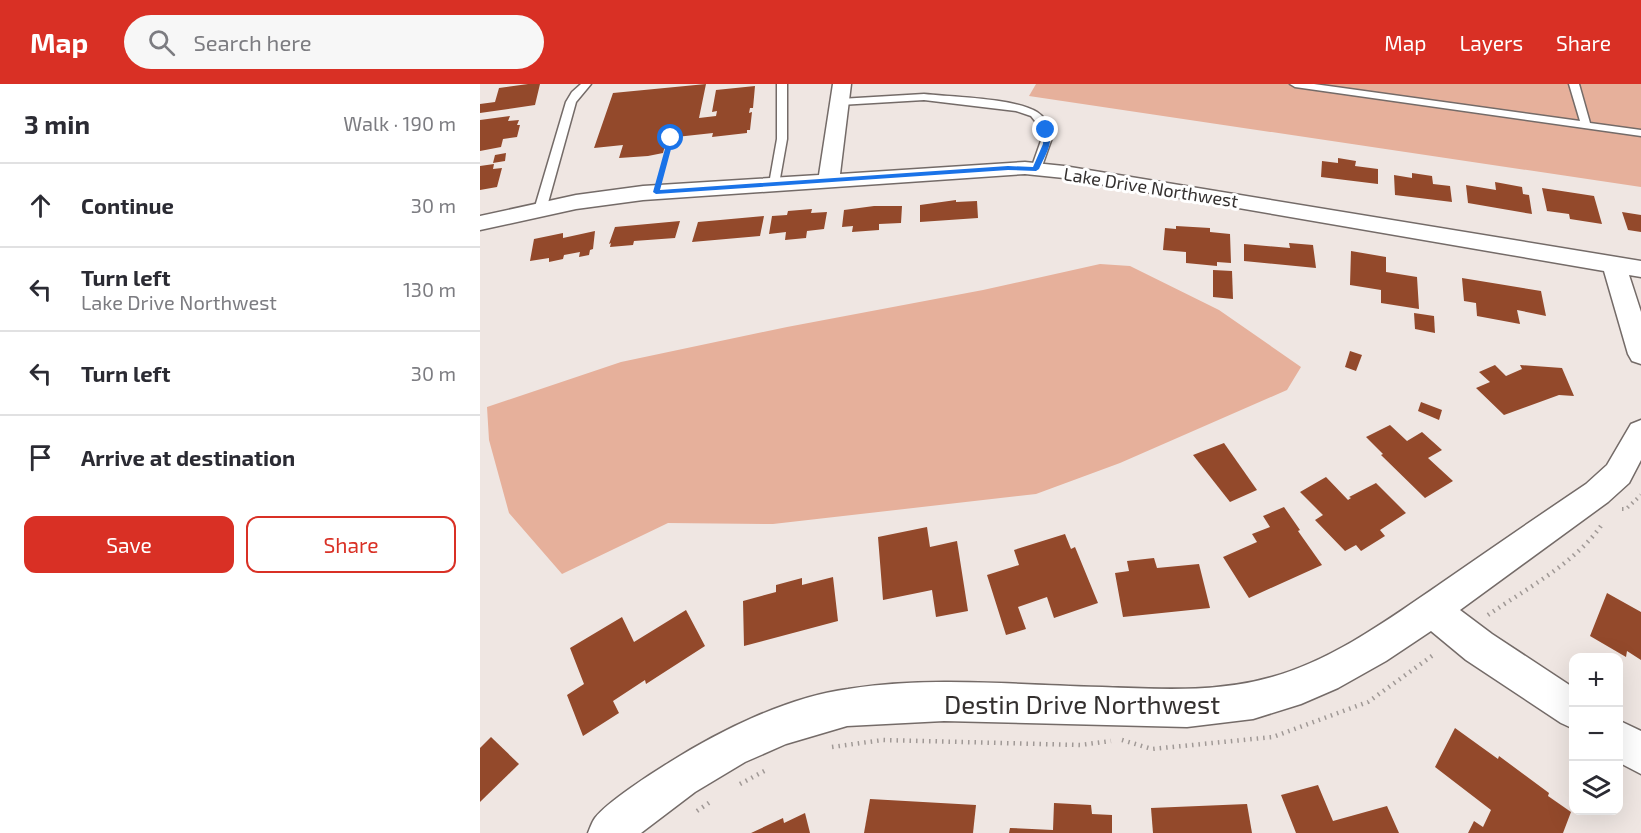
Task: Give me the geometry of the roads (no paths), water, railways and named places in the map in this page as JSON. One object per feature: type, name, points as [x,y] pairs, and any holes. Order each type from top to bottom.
[{"type":"street","points":[[830,180],[841,93]]},
{"type":"street","name":"Lake Drive Northwest","points":[[480,223],[585,200],[656,192],[1008,168],[1036,169],[1641,269]]},
{"type":"street","points":[[1614,264],[1641,354]]},
{"type":"street","name":"Destin Drive Northwest","points":[[609,833],[637,808],[678,778],[744,740],[784,725],[849,707],[915,701],[1191,708],[1238,703],[1275,695],[1328,674],[1408,627],[1597,493],[1618,474],[1641,432]]},
{"type":"street","points":[[1432,610],[1479,648],[1569,707]]},
{"type":"street","points":[[1623,742],[1641,754]]},
{"type":"lane","points":[[540,210],[571,102],[586,84]]},
{"type":"lane","points":[[774,184],[782,139],[782,84]]},
{"type":"lane","points":[[1295,84],[1641,133]]},
{"type":"lane","points":[[1574,84],[1586,125]]},
{"type":"lane","points":[[841,93],[924,97],[1018,108],[1034,114],[1044,125],[1048,135],[1036,169]]}]
